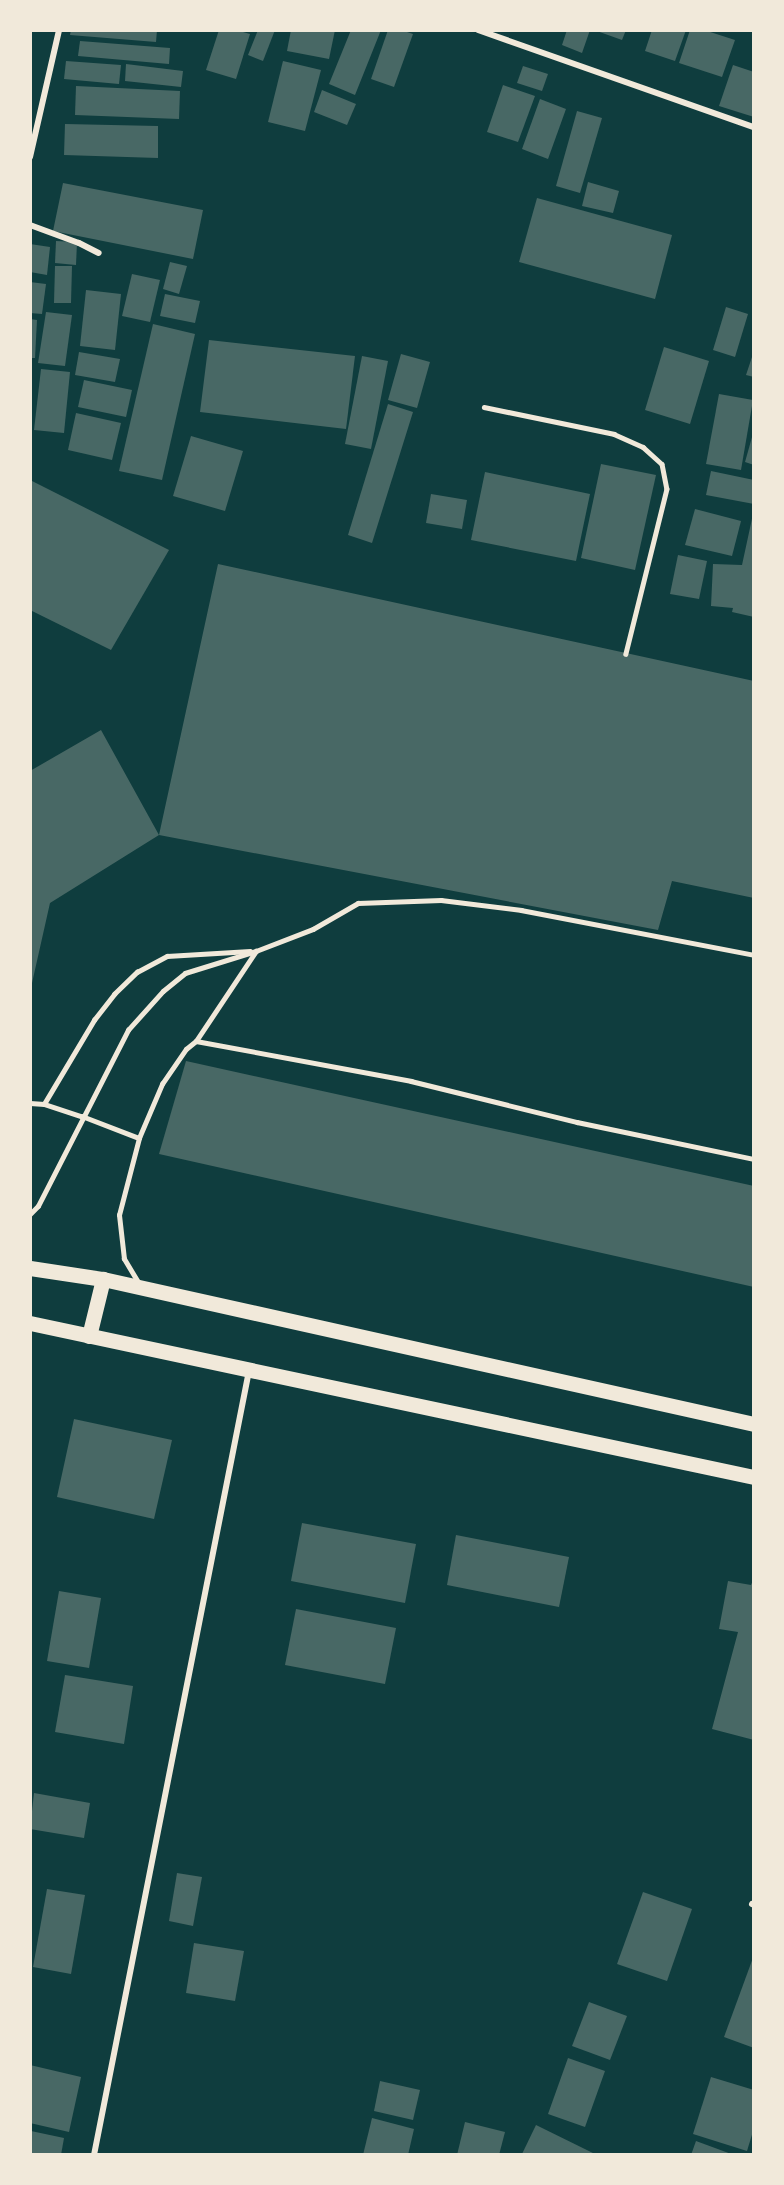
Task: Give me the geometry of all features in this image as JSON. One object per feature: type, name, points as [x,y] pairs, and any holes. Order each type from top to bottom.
[{"type":"main road","points":[[30,1268],[141,1287],[754,1424]]},
{"type":"main road","points":[[89,1336],[103,1279]]},
{"type":"main road","points":[[30,1323],[754,1478]]},
{"type":"street","points":[[30,157],[59,30]]},
{"type":"street","points":[[478,30],[754,128]]},
{"type":"street","points":[[30,225],[99,253]]},
{"type":"street","points":[[94,2155],[250,1370]]},
{"type":"lane","points":[[484,407],[614,434],[642,447],[662,464],[667,489],[626,654]]},
{"type":"lane","points":[[30,1214],[38,1206],[82,1116],[128,1030],[163,991],[185,973],[256,951],[313,929],[357,903],[441,900],[520,910],[754,955]]},
{"type":"lane","points":[[141,1287],[124,1259],[119,1215],[139,1138],[162,1084],[186,1049],[196,1041],[256,951]]},
{"type":"lane","points":[[44,1104],[94,1020],[114,994],[137,972],[168,956],[203,952],[256,951]]},
{"type":"lane","points":[[196,1041],[411,1081],[578,1122],[754,1159]]},
{"type":"lane","points":[[30,1103],[44,1104],[82,1116],[139,1138]]},
{"type":"building","points":[[71,30],[157,30],[156,42],[70,35]]},
{"type":"building","points":[[219,30],[236,30],[250,34],[236,79],[206,70]]},
{"type":"building","points":[[258,30],[275,30],[263,61],[248,55]]},
{"type":"building","points":[[291,30],[335,30],[329,59],[287,51]]},
{"type":"building","points":[[351,30],[381,30],[355,95],[329,84]]},
{"type":"building","points":[[388,30],[401,30],[413,34],[394,87],[371,79]]},
{"type":"building","points":[[567,30],[590,30],[582,53],[562,45]]},
{"type":"building","points":[[594,30],[626,30],[622,40]]},
{"type":"building","points":[[652,30],[686,30],[675,61],[645,51]]},
{"type":"building","points":[[690,30],[704,30],[735,40],[722,77],[679,63]]},
{"type":"building","points":[[80,41],[170,48],[169,64],[78,56]]},
{"type":"building","points":[[66,61],[121,65],[119,84],[64,79]]},
{"type":"building","points":[[283,61],[321,70],[305,131],[268,122]]},
{"type":"building","points":[[126,64],[183,71],[181,87],[125,81]]},
{"type":"building","points":[[733,65],[754,72],[754,117],[719,106]]},
{"type":"building","points":[[523,66],[548,74],[542,91],[517,83]]},
{"type":"building","points":[[503,85],[535,96],[518,142],[487,132]]},
{"type":"building","points":[[76,86],[180,91],[179,119],[75,115]]},
{"type":"building","points":[[322,90],[356,104],[347,125],[314,112]]},
{"type":"building","points":[[540,99],[566,109],[548,159],[522,149]]},
{"type":"building","points":[[577,111],[602,118],[580,193],[556,186]]},
{"type":"building","points":[[65,124],[158,126],[158,158],[64,155]]},
{"type":"building","points":[[588,182],[619,191],[613,213],[582,206]]},
{"type":"building","points":[[63,183],[203,210],[193,259],[53,231]]},
{"type":"building","points":[[537,198],[672,235],[655,299],[519,262]]},
{"type":"building","points":[[56,241],[77,242],[76,265],[55,263]]},
{"type":"building","points":[[30,244],[50,247],[47,275],[30,272]]},
{"type":"building","points":[[170,262],[187,266],[179,294],[163,289]]},
{"type":"building","points":[[55,266],[72,266],[71,303],[54,303]]},
{"type":"building","points":[[132,274],[160,280],[150,322],[122,316]]},
{"type":"building","points":[[30,282],[46,284],[42,314],[30,313]]},
{"type":"building","points":[[86,290],[121,294],[115,350],[80,346]]},
{"type":"building","points":[[165,294],[200,301],[195,323],[160,316]]},
{"type":"building","points":[[726,307],[748,314],[735,357],[713,350]]},
{"type":"building","points":[[46,312],[72,315],[65,366],[38,363]]},
{"type":"building","points":[[30,319],[37,320],[35,358],[30,358]]},
{"type":"building","points":[[153,324],[195,334],[162,480],[119,471]]},
{"type":"building","points":[[209,340],[355,356],[346,429],[200,412]]},
{"type":"building","points":[[664,347],[709,361],[690,424],[645,410]]},
{"type":"building","points":[[754,351],[754,377],[746,375]]},
{"type":"building","points":[[79,352],[120,359],[115,382],[75,375]]},
{"type":"building","points":[[401,354],[430,362],[417,408],[388,400]]},
{"type":"building","points":[[362,356],[388,361],[371,449],[345,444]]},
{"type":"building","points":[[41,369],[70,372],[64,433],[34,430]]},
{"type":"building","points":[[84,380],[132,390],[126,417],[78,407]]},
{"type":"building","points":[[719,394],[753,400],[741,470],[706,464]]},
{"type":"building","points":[[388,404],[413,412],[372,543],[348,535]]},
{"type":"building","points":[[76,413],[121,423],[112,460],[68,450]]},
{"type":"building","points":[[754,430],[754,465],[745,462]]},
{"type":"building","points":[[191,436],[243,451],[225,511],[173,496]]},
{"type":"building","points":[[601,464],[656,475],[635,570],[581,558]]},
{"type":"building","points":[[711,471],[754,480],[754,504],[706,495]]},
{"type":"building","points":[[485,472],[590,494],[576,561],[471,540]]},
{"type":"building","points":[[30,480],[169,550],[111,650],[30,610]]},
{"type":"building","points":[[431,494],[467,500],[462,529],[426,523]]},
{"type":"building","points":[[695,509],[741,521],[732,556],[685,545]]},
{"type":"building","points":[[753,514],[754,617],[732,612],[733,608],[711,606],[713,564],[742,565]]},
{"type":"building","points":[[678,555],[707,561],[699,599],[670,594]]},
{"type":"building","points":[[218,564],[754,681],[754,898],[672,881],[658,930],[159,835]]},
{"type":"building","points":[[101,730],[159,835],[50,903],[30,992],[30,771]]},
{"type":"building","points":[[186,1061],[754,1186],[754,1287],[159,1154]]},
{"type":"building","points":[[74,1419],[172,1440],[154,1519],[57,1497]]},
{"type":"building","points":[[302,1523],[416,1544],[405,1603],[291,1581]]},
{"type":"building","points":[[456,1535],[569,1557],[559,1607],[447,1585]]},
{"type":"building","points":[[754,1578],[754,1740],[712,1729],[738,1632],[719,1629],[728,1581],[751,1585]]},
{"type":"building","points":[[59,1591],[101,1598],[89,1668],[47,1661]]},
{"type":"building","points":[[296,1609],[396,1628],[385,1684],[285,1665]]},
{"type":"building","points":[[65,1675],[133,1686],[124,1744],[55,1732]]},
{"type":"building","points":[[34,1793],[90,1803],[84,1838],[30,1829]]},
{"type":"building","points":[[177,1873],[202,1877],[193,1926],[169,1921]]},
{"type":"building","points":[[47,1889],[85,1895],[71,1974],[33,1967]]},
{"type":"building","points":[[643,1892],[692,1909],[667,1981],[617,1964]]},
{"type":"building","points":[[194,1943],[244,1951],[235,2001],[186,1993]]},
{"type":"building","points":[[754,1955],[754,2048],[724,2037]]},
{"type":"building","points":[[589,2002],[627,2016],[610,2060],[572,2046]]},
{"type":"building","points":[[568,2058],[605,2071],[585,2127],[548,2114]]},
{"type":"building","points":[[30,2065],[81,2077],[69,2132],[30,2123]]},
{"type":"building","points":[[711,2077],[754,2090],[754,2128],[747,2151],[693,2134]]},
{"type":"building","points":[[380,2081],[420,2090],[413,2120],[374,2111]]},
{"type":"building","points":[[372,2118],[414,2129],[408,2155],[363,2155]]},
{"type":"building","points":[[465,2122],[505,2132],[499,2155],[457,2155]]},
{"type":"building","points":[[536,2125],[597,2155],[522,2154]]},
{"type":"building","points":[[31,2131],[64,2138],[61,2155],[30,2155]]},
{"type":"building","points":[[696,2141],[734,2155],[691,2155]]}]
